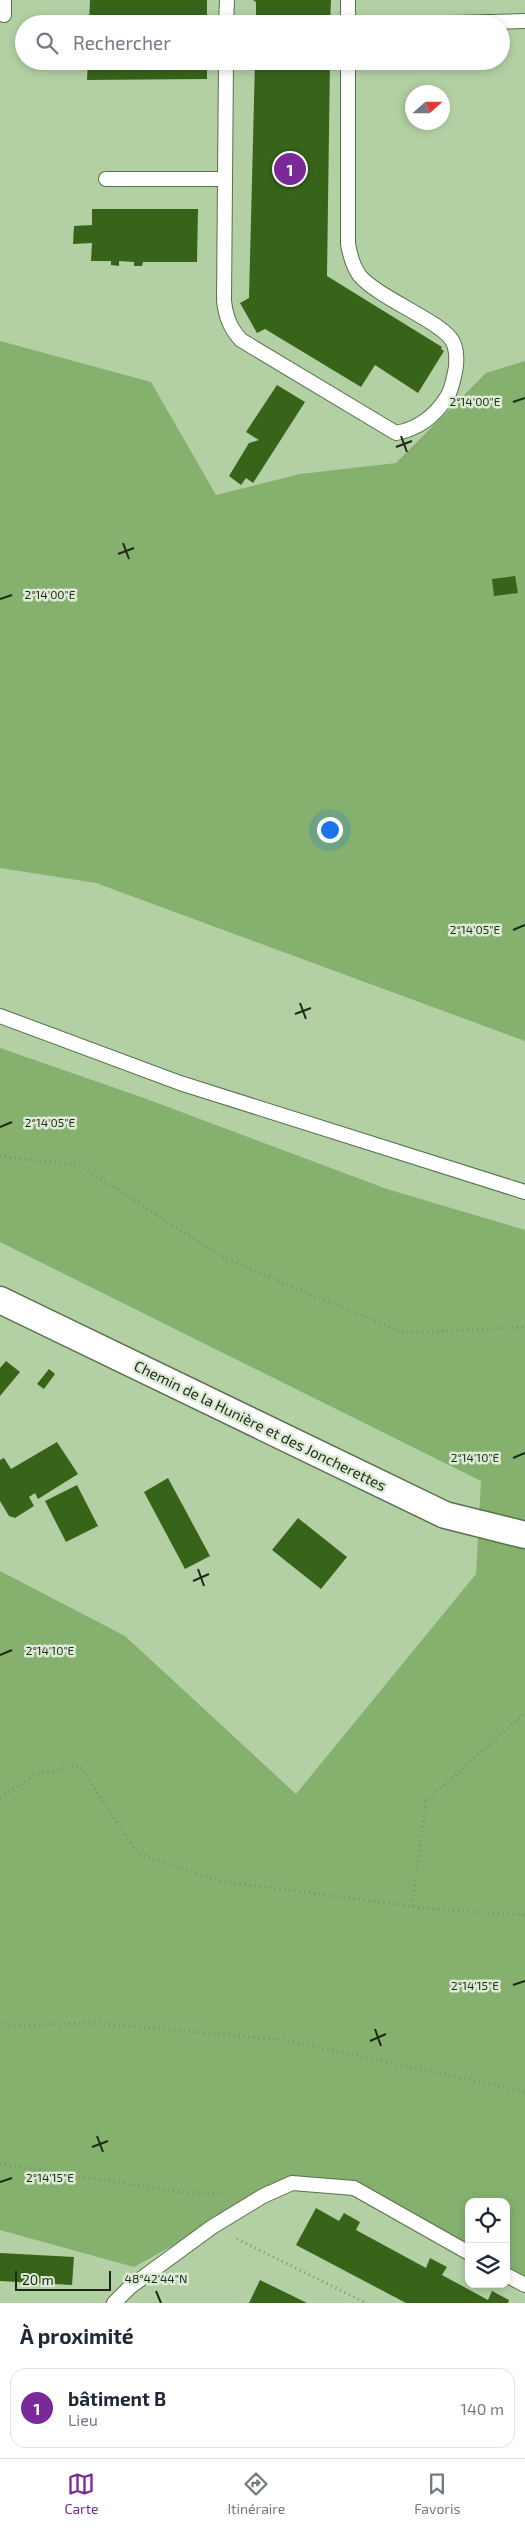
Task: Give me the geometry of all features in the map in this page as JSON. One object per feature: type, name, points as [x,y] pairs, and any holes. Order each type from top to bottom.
[{"type":"street","name":"Chemin de la Hunière et des Joncherettes","points":[[0,1300],[445,1515],[525,1535]]},
{"type":"lane","points":[[4,0],[4,15]]},
{"type":"lane","points":[[226,15],[227,0]]},
{"type":"lane","points":[[348,0],[348,15]]},
{"type":"lane","points":[[510,21],[525,21]]},
{"type":"lane","points":[[226,70],[225,308],[232,329],[241,340],[396,433],[423,423],[439,410],[451,390],[457,364],[453,341],[436,326],[394,303],[360,276],[351,259],[348,244],[348,70]]},
{"type":"lane","points":[[106,179],[225,179]]},
{"type":"lane","points":[[0,1016],[180,1083],[525,1192]]},
{"type":"lane","points":[[114,2303],[130,2287],[212,2227],[263,2196],[292,2183],[354,2188],[465,2251]]},
{"type":"lane","points":[[510,2277],[525,2285]]},
{"type":"path","points":[[0,1156],[79,1165],[224,1258],[404,1332],[525,1327]]},
{"type":"path","points":[[412,1906],[426,1801],[525,1713]]},
{"type":"path","points":[[0,1798],[34,1775],[79,1764],[137,1853],[220,1881],[412,1906],[525,1915]]},
{"type":"path","points":[[0,2022],[9,2026],[92,2022],[285,2040],[525,2092]]},
{"type":"path","points":[[0,2164],[179,2192],[263,2196]]},
{"type":"path","points":[[212,2227],[366,2303]]},
{"type":"green space","points":[[0,341],[151,382],[216,495],[300,474],[396,463],[486,373],[525,361],[525,1041],[96,883],[0,868]]},
{"type":"green space","points":[[0,1048],[144,1098],[387,1189],[525,1230],[525,2285],[510,2277],[510,2198],[465,2198],[465,2251],[354,2188],[293,2183],[263,2196],[134,2267],[0,2230],[0,1571],[125,1636],[296,1794],[476,1574],[481,1481],[0,1242]]},
{"type":"building","points":[[90,0],[207,0],[207,15],[89,15]]},
{"type":"building","points":[[253,0],[331,0],[330,15],[256,15],[256,2]]},
{"type":"building","points":[[88,70],[207,70],[207,79],[87,80]]},
{"type":"building","points":[[255,70],[330,70],[327,276],[442,347],[441,349],[444,351],[418,393],[375,365],[361,387],[265,329],[257,333],[240,303],[249,298]]},
{"type":"building","points":[[92,209],[198,209],[197,262],[143,262],[142,266],[134,266],[134,262],[119,261],[119,266],[111,265],[111,261],[91,261],[92,243],[73,244],[74,226],[92,225]]},
{"type":"building","points":[[277,385],[305,402],[253,483],[246,478],[241,485],[229,476],[249,443],[259,440],[246,432]]},
{"type":"building","points":[[515,576],[518,593],[494,596],[492,579]]},
{"type":"building","points":[[6,1361],[20,1372],[0,1396],[0,1368]]},
{"type":"building","points":[[49,1369],[55,1374],[44,1389],[37,1384]]},
{"type":"building","points":[[57,1442],[78,1474],[38,1499],[35,1493],[29,1497],[34,1506],[15,1518],[9,1516],[0,1501],[0,1460],[4,1458],[11,1469]]},
{"type":"building","points":[[168,1478],[210,1556],[185,1569],[144,1492]]},
{"type":"building","points":[[77,1485],[98,1526],[66,1542],[45,1501]]},
{"type":"building","points":[[298,1518],[347,1557],[321,1589],[272,1550]]},
{"type":"building","points":[[316,2208],[339,2221],[344,2213],[360,2222],[356,2230],[426,2268],[430,2258],[447,2267],[442,2275],[465,2288],[488,2300],[492,2291],[509,2300],[508,2303],[406,2303],[296,2245]]},
{"type":"building","points":[[0,2253],[74,2257],[72,2285],[0,2281]]},
{"type":"building","points":[[260,2280],[307,2303],[249,2303]]},
{"type":"place","name":"bâtiment B","points":[[290,169]]}]
